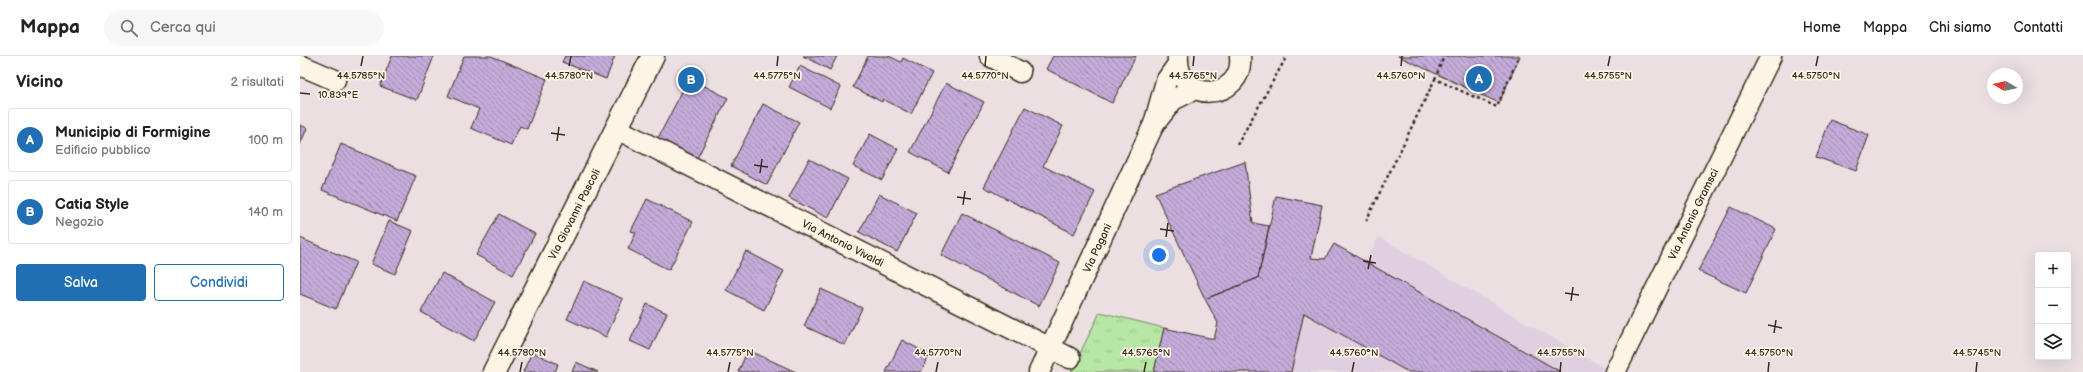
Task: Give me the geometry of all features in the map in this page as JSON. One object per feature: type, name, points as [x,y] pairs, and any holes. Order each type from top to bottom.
[{"type":"street","name":"Via Giovanni Pascoli","points":[[494,372],[654,56]]},
{"type":"street","points":[[990,56],[1020,72]]},
{"type":"street","points":[[1178,60],[1185,81],[1195,89],[1204,92],[1213,92],[1226,87],[1239,72],[1240,56]]},
{"type":"street","name":"Via Antonio Gramsci","points":[[1615,372],[1771,56]]},
{"type":"street","points":[[1154,124],[1166,81],[1178,60]]},
{"type":"street","points":[[300,65],[335,80]]},
{"type":"street","points":[[1154,124],[1173,100],[1195,89]]},
{"type":"street","name":"Via Pagani","points":[[1039,372],[1154,124]]},
{"type":"street","name":"Via Antonio Vivaldi","points":[[617,129],[1070,358]]},
{"type":"path","points":[[1237,146],[1287,56]]},
{"type":"path","points":[[1366,221],[1435,79],[1444,56]]},
{"type":"path","points":[[1435,79],[1497,106],[1519,56]]},
{"type":"shaded area","points":[[1276,196],[1322,205],[1312,258],[1325,259],[1334,244],[1365,261],[1379,237],[1611,372],[1154,372],[1214,339],[1218,323],[1258,278]]},
{"type":"green space","points":[[1100,312],[1164,328],[1154,372],[1071,372]]},
{"type":"building","points":[[392,56],[434,56],[417,100],[380,86]]},
{"type":"building","points":[[464,56],[491,56],[547,79],[527,129],[520,126],[511,145],[471,128],[479,109],[448,96]]},
{"type":"building","points":[[565,56],[615,56],[606,79],[562,62]]},
{"type":"building","points":[[803,56],[837,56],[830,70]]},
{"type":"building","points":[[868,56],[889,56],[901,62],[903,58],[932,73],[911,114],[883,99],[882,102],[853,87]]},
{"type":"building","points":[[1053,56],[1136,56],[1112,103],[1046,69]]},
{"type":"building","points":[[1398,56],[1520,56],[1499,103]]},
{"type":"building","points":[[800,66],[841,87],[830,108],[789,87]]},
{"type":"building","points":[[689,78],[728,98],[696,160],[657,140]]},
{"type":"building","points":[[946,83],[984,102],[948,172],[910,152]]},
{"type":"building","points":[[763,104],[799,122],[767,185],[731,166]]},
{"type":"building","points":[[1025,107],[1063,126],[1043,166],[1095,192],[1074,234],[984,187]]},
{"type":"building","points":[[1830,120],[1869,135],[1856,171],[1816,157]]},
{"type":"building","points":[[300,125],[307,128],[300,145]]},
{"type":"building","points":[[870,134],[898,149],[882,180],[853,166]]},
{"type":"building","points":[[341,144],[416,176],[397,221],[322,190]]},
{"type":"building","points":[[809,159],[848,179],[828,218],[789,198]]},
{"type":"building","points":[[1245,162],[1253,223],[1269,226],[1258,278],[1205,299],[1155,193]]},
{"type":"building","points":[[879,194],[917,213],[897,252],[859,232]]},
{"type":"building","points":[[1276,196],[1322,205],[1311,258],[1325,259],[1334,244],[1561,372],[1408,372],[1304,313],[1291,372],[1154,372],[1164,328],[1214,339],[1218,323],[1205,299],[1258,278]]},
{"type":"building","points":[[647,199],[693,222],[669,270],[628,249],[636,233],[631,231]]},
{"type":"building","points":[[1731,207],[1776,229],[1746,293],[1698,271]]},
{"type":"building","points":[[962,213],[1060,263],[1039,306],[941,255]]},
{"type":"building","points":[[499,214],[535,234],[513,275],[476,255]]},
{"type":"building","points":[[389,221],[413,231],[395,274],[371,264]]},
{"type":"building","points":[[300,238],[356,262],[336,309],[300,294]]},
{"type":"building","points":[[746,251],[784,271],[764,310],[726,290]]},
{"type":"building","points":[[442,273],[495,302],[474,341],[421,312]]},
{"type":"building","points":[[584,281],[623,299],[606,337],[567,319]]},
{"type":"building","points":[[821,289],[862,308],[845,345],[804,326]]},
{"type":"building","points":[[647,304],[667,313],[650,350],[630,341]]},
{"type":"building","points":[[902,340],[930,355],[921,372],[886,372]]},
{"type":"building","points":[[748,350],[796,372],[738,372]]},
{"type":"building","points":[[532,352],[558,364],[555,372],[523,372]]},
{"type":"building","points":[[576,362],[598,372],[572,372]]},
{"type":"place","name":"Municipio di Formigine","points":[[1479,79]]},
{"type":"place","name":"Catia Style","points":[[691,80]]}]
